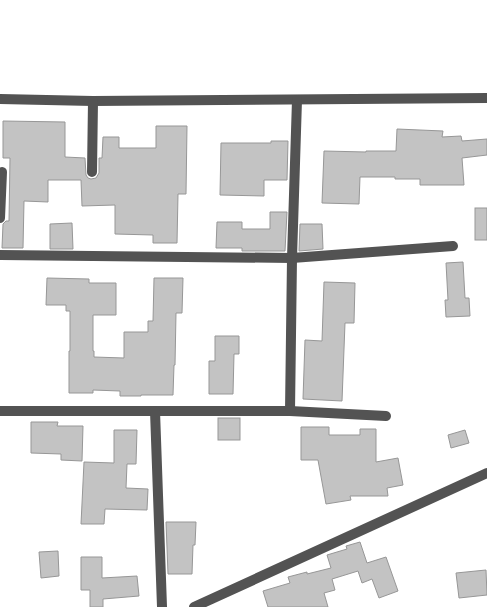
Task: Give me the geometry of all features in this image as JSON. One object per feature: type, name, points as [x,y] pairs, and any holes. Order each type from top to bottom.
[{"type":"street","points":[[0,99],[93,101],[487,98]]},
{"type":"street","points":[[290,411],[297,100]]},
{"type":"street","points":[[92,172],[93,101]]},
{"type":"street","points":[[0,218],[2,172]]},
{"type":"street","points":[[0,255],[292,258],[453,246]]},
{"type":"street","points":[[156,411],[162,607]]},
{"type":"street","points":[[0,412],[290,411],[386,416]]},
{"type":"street","points":[[194,607],[487,473]]},
{"type":"building","points":[[3,121],[65,122],[65,157],[85,158],[86,175],[91,179],[96,178],[99,173],[99,158],[102,158],[103,137],[119,137],[119,148],[156,148],[156,126],[187,126],[186,194],[178,194],[177,243],[153,243],[153,235],[115,234],[115,205],[82,206],[81,180],[48,180],[48,202],[24,201],[23,248],[2,248],[3,224],[9,221],[10,158],[3,158]]},
{"type":"building","points":[[397,129],[443,131],[442,137],[461,136],[462,141],[487,139],[487,155],[462,158],[464,185],[420,185],[420,179],[360,177],[359,204],[322,203],[324,151],[396,151]]},
{"type":"building","points":[[271,141],[288,141],[287,180],[264,180],[264,196],[220,195],[221,143],[271,143]]},
{"type":"building","points":[[475,208],[487,208],[487,240],[475,240]]},
{"type":"building","points":[[270,212],[287,212],[285,251],[242,251],[242,248],[216,248],[217,222],[242,222],[242,229],[270,229]]},
{"type":"building","points":[[72,223],[73,249],[50,249],[50,224]]},
{"type":"building","points":[[300,224],[322,224],[323,249],[299,251]]},
{"type":"building","points":[[463,262],[465,298],[469,298],[470,316],[446,317],[445,300],[448,300],[446,263]]},
{"type":"building","points":[[47,278],[89,279],[89,283],[116,283],[116,315],[93,315],[93,351],[94,357],[124,358],[124,332],[148,332],[148,321],[153,321],[154,278],[183,278],[182,313],[176,313],[173,395],[120,396],[120,391],[93,390],[93,393],[69,393],[70,311],[66,311],[66,305],[46,305]]},
{"type":"building","points":[[324,282],[355,283],[354,323],[345,323],[342,401],[303,399],[305,340],[322,341]]},
{"type":"building","points":[[215,336],[239,336],[239,354],[234,354],[233,394],[209,394],[209,361],[215,361]]},
{"type":"building","points":[[218,418],[240,418],[240,440],[218,440]]},
{"type":"building","points":[[31,422],[58,422],[57,426],[83,426],[82,461],[61,460],[61,454],[31,453]]},
{"type":"building","points":[[301,427],[329,427],[329,435],[360,435],[360,429],[376,429],[376,462],[398,458],[403,485],[387,488],[388,496],[350,496],[351,500],[326,504],[318,460],[301,460]]},
{"type":"building","points":[[114,430],[137,430],[136,464],[127,464],[126,488],[148,489],[147,510],[105,509],[104,524],[81,524],[84,462],[114,463]]},
{"type":"building","points":[[465,430],[469,443],[451,448],[448,435]]},
{"type":"building","points":[[166,522],[196,522],[192,574],[168,574]]},
{"type":"building","points":[[360,542],[367,563],[386,557],[398,591],[379,598],[372,579],[362,583],[358,571],[332,579],[335,590],[324,593],[328,607],[268,607],[263,591],[290,583],[288,577],[331,568],[327,555],[347,549],[346,546]]},
{"type":"building","points":[[58,551],[59,576],[41,578],[39,552]]},
{"type":"building","points":[[81,557],[102,557],[102,578],[137,576],[139,596],[103,599],[103,607],[90,607],[90,590],[81,590]]},
{"type":"building","points":[[486,570],[487,595],[459,598],[456,573]]}]
